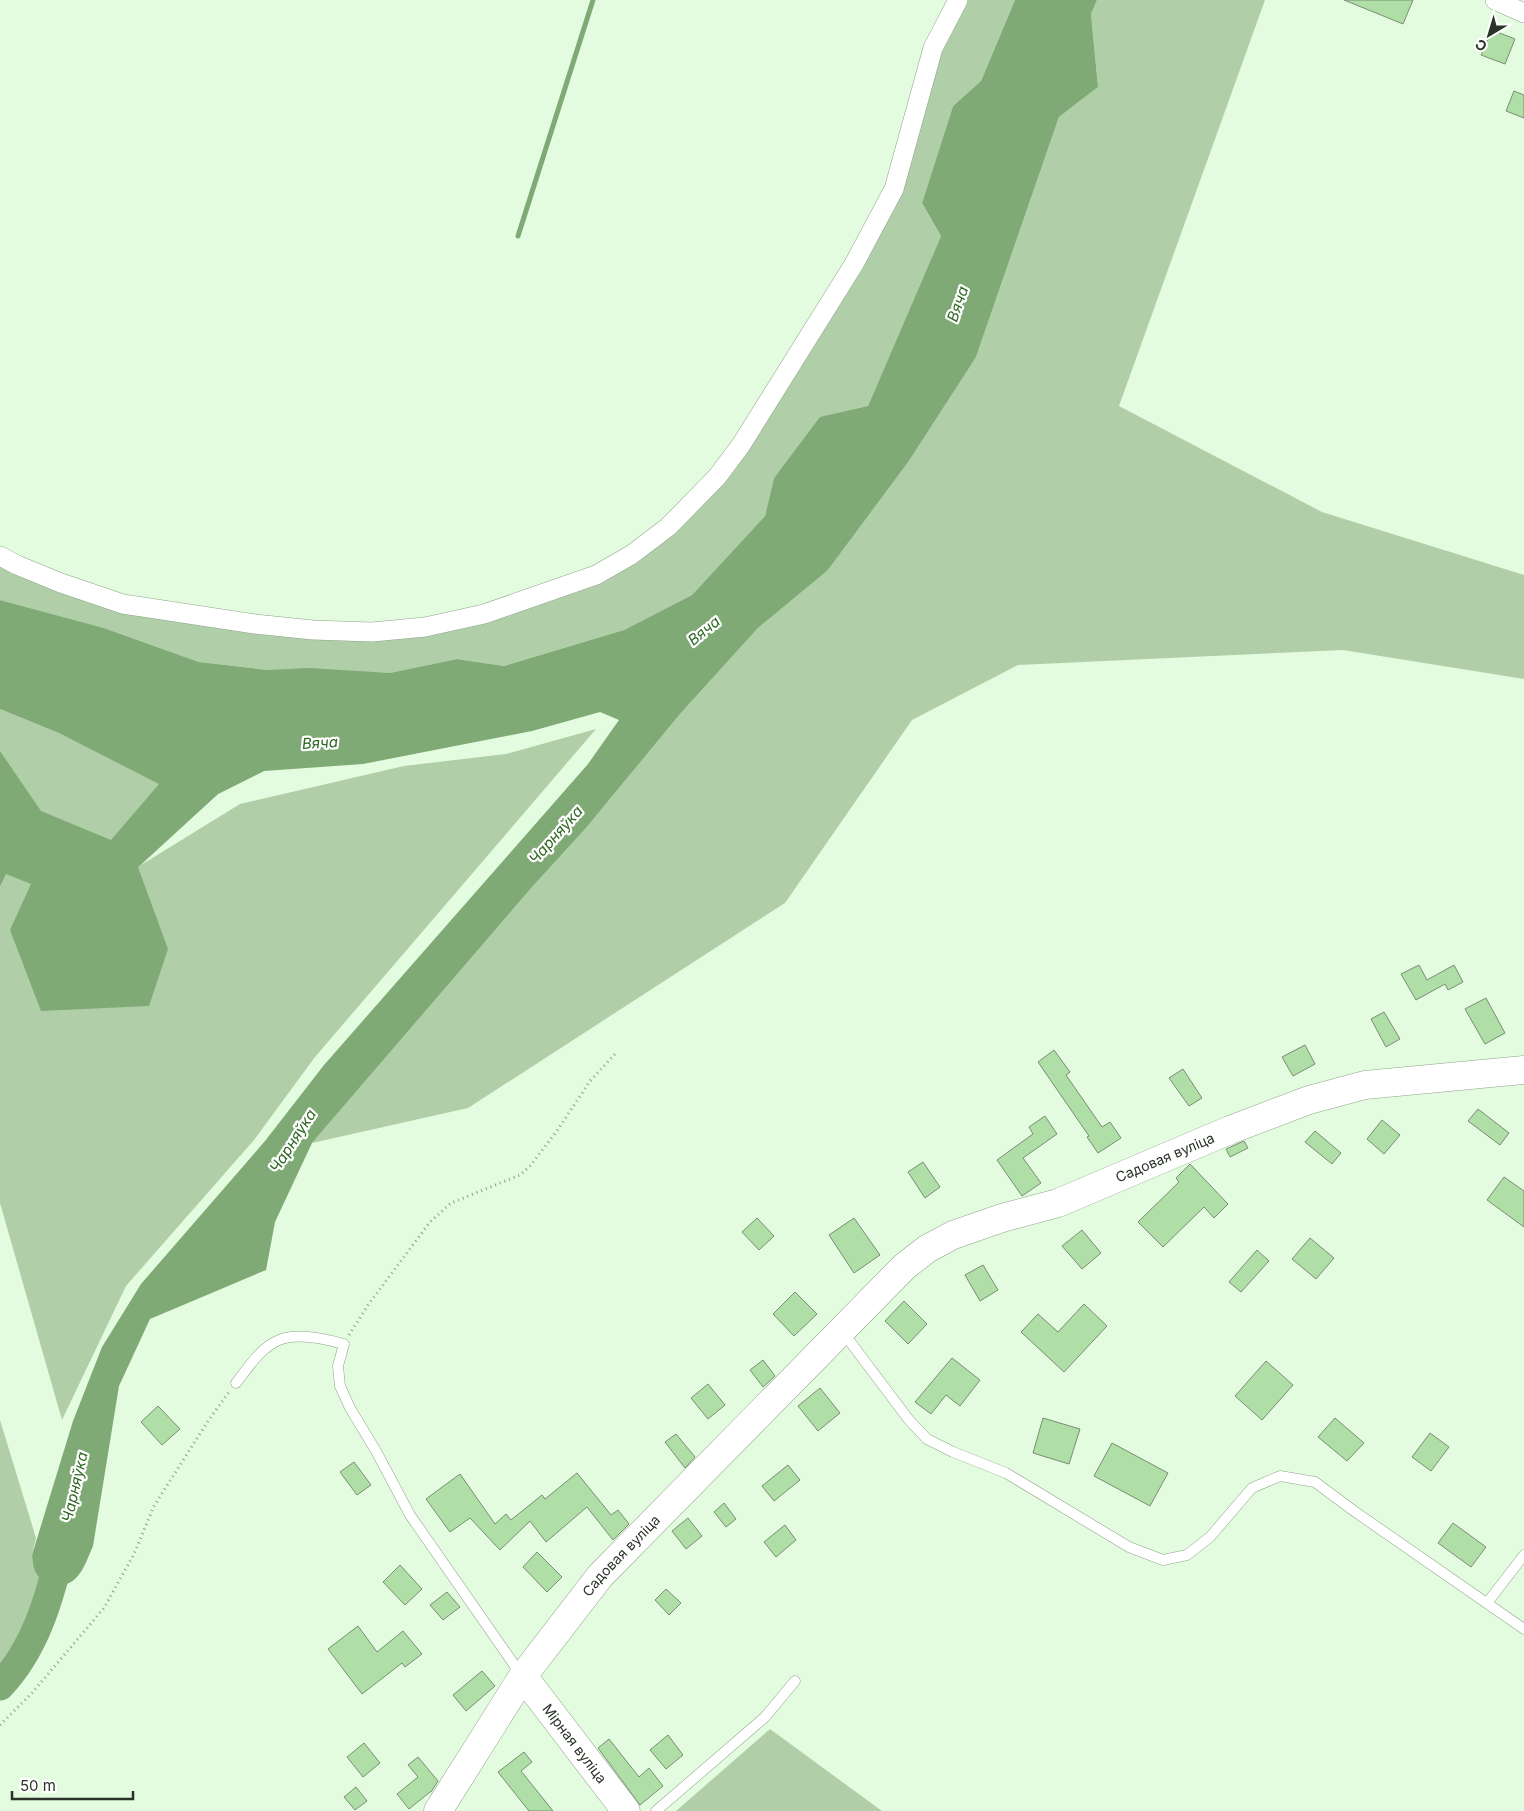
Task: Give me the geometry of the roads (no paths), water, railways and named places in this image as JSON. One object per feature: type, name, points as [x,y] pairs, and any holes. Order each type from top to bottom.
[{"type":"street","points":[[0,556],[61,583],[123,604],[254,624],[303,629],[372,632],[424,627],[484,614],[596,575],[631,555],[668,527],[717,478],[741,445],[854,264],[894,189],[933,48],[958,0]]},
{"type":"street","points":[[1495,0],[1524,13]]},
{"type":"street","name":"Садовая вуліца","points":[[438,1811],[523,1676],[600,1576],[905,1266],[927,1249],[953,1235],[1002,1218],[1058,1203],[1221,1134],[1309,1100],[1365,1085],[1524,1070]]},
{"type":"street","name":"Мірная вуліца","points":[[523,1676],[626,1811]]},
{"type":"lane","points":[[842,1331],[909,1420],[926,1439],[1006,1473],[1129,1547],[1163,1560],[1187,1555],[1210,1537],[1252,1488],[1280,1476],[1316,1482],[1354,1511],[1524,1629]]},
{"type":"lane","points":[[236,1384],[259,1354],[279,1339],[302,1336],[324,1338],[344,1344],[338,1366],[340,1386],[350,1408],[376,1451],[410,1515],[523,1676]]},
{"type":"lane","points":[[1487,1603],[1524,1555]]},
{"type":"lane","points":[[656,1811],[765,1717],[795,1681]]},
{"type":"water","name":"Вяча","points":[[1015,0],[1097,0],[1091,14],[1098,87],[1059,117],[976,357],[908,462],[827,571],[758,628],[680,714],[586,828],[533,886],[312,1143],[275,1222],[266,1270],[150,1319],[119,1386],[93,1546],[86,1563],[71,1582],[59,1586],[43,1581],[35,1571],[32,1555],[73,1421],[102,1347],[141,1284],[265,1141],[324,1065],[588,764],[619,720],[600,712],[532,731],[363,764],[264,771],[218,794],[138,867],[168,949],[149,1006],[41,1011],[10,930],[31,884],[6,874],[0,886],[0,751],[41,811],[111,840],[159,784],[61,734],[0,709],[0,600],[104,628],[199,662],[268,670],[309,668],[390,673],[457,659],[504,666],[624,630],[692,595],[765,516],[774,478],[820,417],[868,406],[941,236],[922,203],[953,106],[981,81]]},
{"type":"waterway","points":[[518,236],[593,0]]},
{"type":"waterway","name":"Чарняўка","points":[[0,1686],[23,1656],[40,1622],[52,1586],[61,1549]]}]
